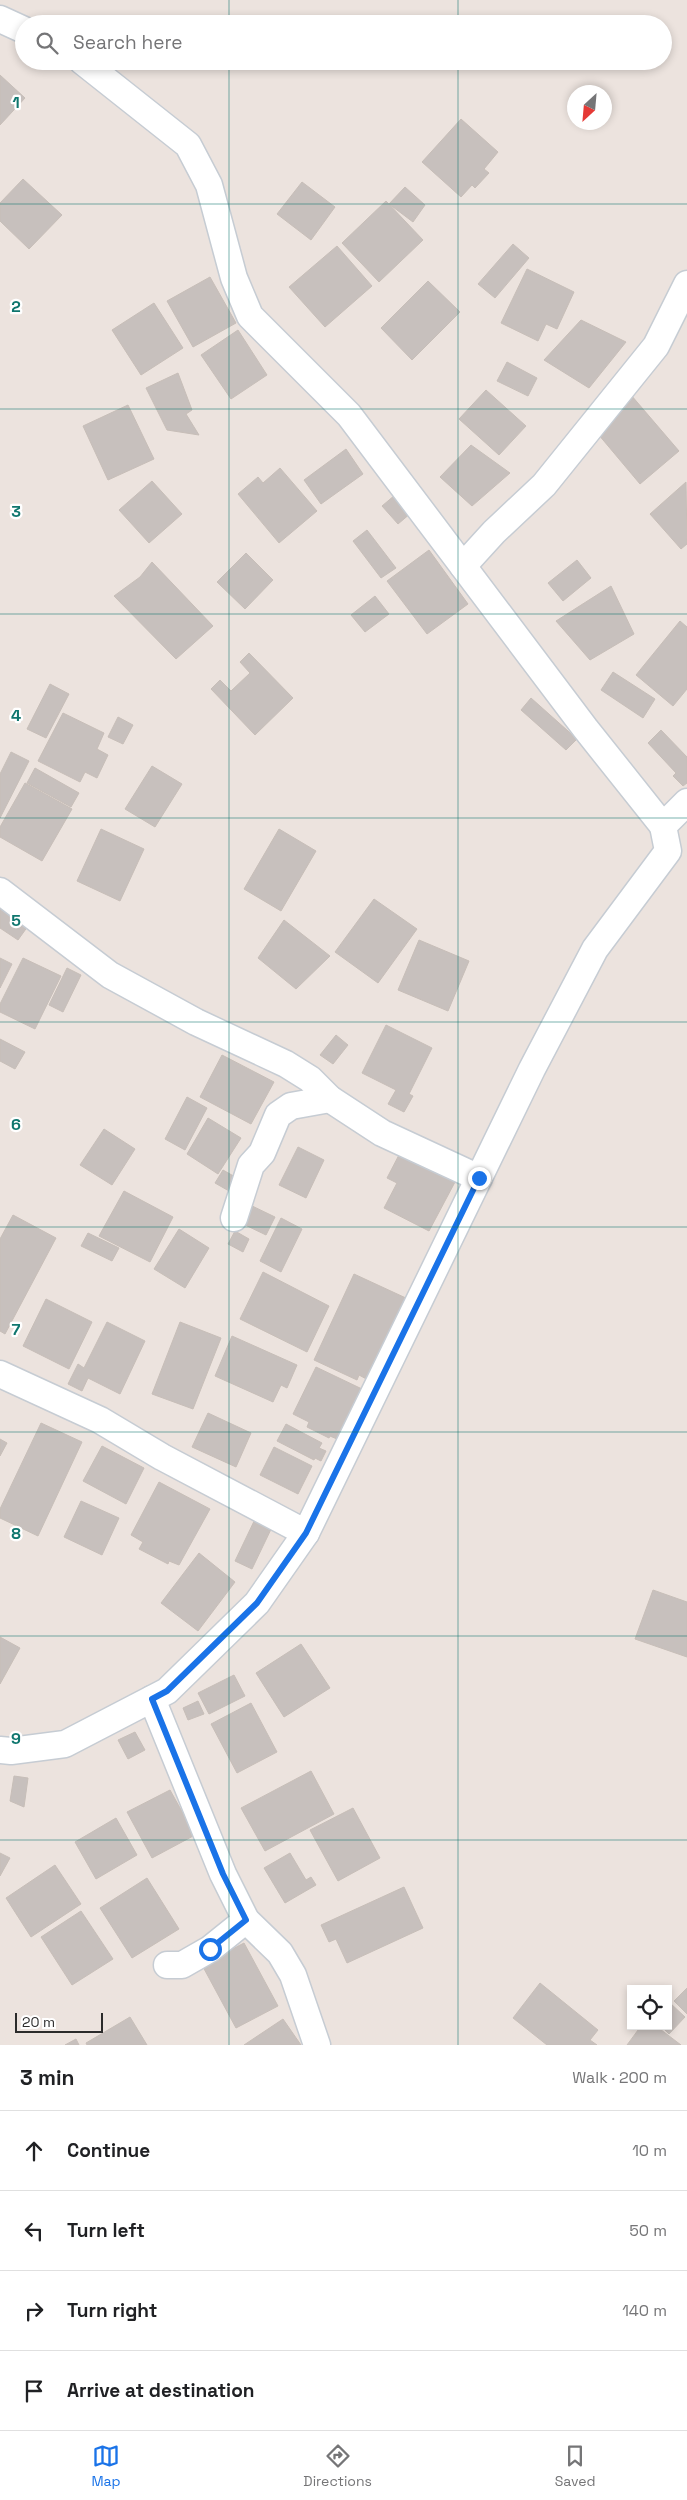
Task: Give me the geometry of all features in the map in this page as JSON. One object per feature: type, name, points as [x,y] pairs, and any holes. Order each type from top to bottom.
[{"type":"street","points":[[0,19],[15,26]]},
{"type":"street","points":[[93,70],[188,145],[208,185],[234,278],[250,316],[349,415],[673,846]]},
{"type":"street","points":[[463,566],[494,532],[544,485],[656,346],[687,284]]},
{"type":"street","points":[[0,1750],[11,1751],[65,1744],[167,1691],[257,1603],[306,1533],[479,1178],[595,949],[673,846],[687,802]]},
{"type":"street","points":[[0,891],[110,975],[196,1022],[286,1064],[310,1079],[330,1099],[382,1133],[479,1178]]},
{"type":"street","points":[[234,1218],[251,1164],[262,1153],[278,1115],[291,1106],[330,1099]]},
{"type":"street","points":[[0,1374],[100,1420],[146,1447],[306,1533]]},
{"type":"street","points":[[152,1699],[223,1874],[246,1920],[280,1953],[293,1975],[317,2045]]},
{"type":"street","points":[[167,1965],[182,1966],[210,1949],[246,1920]]},
{"type":"building","points":[[0,75],[25,98],[0,125]]},
{"type":"building","points":[[461,119],[498,152],[484,169],[489,173],[475,188],[472,185],[461,197],[422,162]]},
{"type":"building","points":[[23,179],[62,215],[29,249],[0,221],[0,203]]},
{"type":"building","points":[[302,182],[335,207],[311,240],[277,214]]},
{"type":"building","points":[[405,187],[425,205],[413,222],[389,204]]},
{"type":"building","points":[[386,201],[423,240],[379,282],[342,243]]},
{"type":"building","points":[[513,244],[529,258],[495,298],[478,284]]},
{"type":"building","points":[[337,246],[372,286],[325,327],[289,287]]},
{"type":"building","points":[[527,269],[574,292],[557,329],[546,324],[538,341],[501,323]]},
{"type":"building","points":[[210,277],[236,323],[193,347],[167,301]]},
{"type":"building","points":[[428,281],[460,312],[412,360],[381,328]]},
{"type":"building","points":[[154,303],[183,348],[141,375],[112,330]]},
{"type":"building","points":[[581,320],[626,342],[589,388],[544,360]]},
{"type":"building","points":[[238,330],[267,375],[231,399],[201,355]]},
{"type":"building","points":[[507,362],[537,378],[528,396],[497,381]]},
{"type":"building","points":[[178,373],[192,410],[186,414],[199,435],[167,430],[146,388]]},
{"type":"building","points":[[486,390],[526,426],[499,455],[459,419]]},
{"type":"building","points":[[631,395],[679,451],[640,484],[593,428]]},
{"type":"building","points":[[128,405],[154,459],[108,480],[83,426]]},
{"type":"building","points":[[471,445],[510,473],[472,506],[440,477]]},
{"type":"building","points":[[346,449],[363,474],[321,504],[304,480]]},
{"type":"building","points":[[280,468],[317,511],[279,543],[238,494],[258,477],[263,483]]},
{"type":"building","points":[[152,481],[182,514],[149,543],[119,510]]},
{"type":"building","points":[[686,482],[687,544],[681,549],[650,514]]},
{"type":"building","points":[[395,495],[411,513],[398,524],[382,506]]},
{"type":"building","points":[[367,530],[396,568],[381,578],[353,541]]},
{"type":"building","points":[[429,550],[468,604],[427,634],[387,581]]},
{"type":"building","points":[[246,553],[273,580],[245,609],[217,582]]},
{"type":"building","points":[[577,560],[591,578],[563,601],[548,583]]},
{"type":"building","points":[[152,562],[213,626],[176,659],[114,596],[140,577]]},
{"type":"building","points":[[611,586],[634,634],[590,660],[556,621]]},
{"type":"building","points":[[375,596],[389,614],[365,632],[351,615]]},
{"type":"building","points":[[680,621],[687,627],[687,689],[673,706],[636,675]]},
{"type":"building","points":[[249,653],[293,698],[255,735],[211,689],[220,680],[231,691],[250,673],[240,662]]},
{"type":"building","points":[[613,672],[655,699],[643,718],[601,690]]},
{"type":"building","points":[[50,684],[69,694],[46,738],[27,729]]},
{"type":"building","points":[[531,698],[577,739],[566,750],[521,710]]},
{"type":"building","points":[[63,713],[104,733],[97,749],[108,755],[97,778],[85,772],[80,782],[38,761]]},
{"type":"building","points":[[118,717],[133,725],[123,744],[108,737]]},
{"type":"building","points":[[661,730],[687,757],[687,783],[683,786],[673,776],[676,773],[648,743]]},
{"type":"building","points":[[11,752],[29,761],[0,818],[0,774]]},
{"type":"building","points":[[152,766],[182,784],[155,827],[125,809]]},
{"type":"building","points":[[35,768],[79,793],[71,807],[27,783]]},
{"type":"building","points":[[25,783],[72,809],[42,861],[0,837],[0,827]]},
{"type":"building","points":[[101,829],[144,849],[120,901],[77,881]]},
{"type":"building","points":[[279,829],[316,851],[281,911],[244,889]]},
{"type":"building","points":[[374,899],[417,929],[378,983],[335,952]]},
{"type":"building","points":[[0,907],[28,926],[18,940],[0,928]]},
{"type":"building","points":[[284,920],[330,956],[296,989],[258,958]]},
{"type":"building","points":[[419,940],[469,961],[448,1011],[398,990]]},
{"type":"building","points":[[0,958],[12,964],[0,988]]},
{"type":"building","points":[[23,958],[61,976],[35,1029],[0,1012],[0,1004]]},
{"type":"building","points":[[67,968],[81,975],[63,1012],[49,1005]]},
{"type":"building","points":[[386,1025],[432,1048],[409,1094],[413,1096],[404,1112],[388,1104],[396,1090],[362,1073]]},
{"type":"building","points":[[336,1035],[348,1045],[333,1064],[320,1055]]},
{"type":"building","points":[[0,1039],[25,1052],[15,1069],[0,1061]]},
{"type":"building","points":[[222,1055],[274,1082],[251,1124],[200,1097]]},
{"type":"building","points":[[187,1097],[207,1108],[185,1150],[165,1139]]},
{"type":"building","points":[[208,1118],[241,1138],[218,1174],[187,1154]]},
{"type":"building","points":[[104,1129],[135,1149],[112,1185],[80,1165]]},
{"type":"building","points":[[298,1147],[324,1160],[306,1198],[279,1185]]},
{"type":"building","points":[[400,1153],[455,1182],[429,1231],[384,1208],[397,1183],[387,1178]]},
{"type":"building","points":[[223,1170],[237,1178],[229,1191],[215,1183]]},
{"type":"building","points":[[124,1191],[173,1217],[150,1262],[99,1236]]},
{"type":"building","points":[[248,1204],[275,1217],[266,1235],[239,1222]]},
{"type":"building","points":[[13,1215],[56,1238],[5,1334],[0,1331],[0,1239]]},
{"type":"building","points":[[281,1218],[302,1229],[281,1272],[260,1261]]},
{"type":"building","points":[[179,1229],[209,1248],[185,1288],[154,1269]]},
{"type":"building","points":[[235,1231],[249,1239],[243,1252],[228,1244]]},
{"type":"building","points":[[88,1233],[119,1248],[112,1261],[81,1246]]},
{"type":"building","points":[[263,1272],[329,1306],[307,1352],[240,1319]]},
{"type":"building","points":[[354,1274],[408,1299],[370,1381],[359,1375],[357,1380],[314,1360]]},
{"type":"building","points":[[46,1299],[92,1322],[69,1369],[23,1346]]},
{"type":"building","points":[[107,1322],[145,1341],[120,1394],[88,1378],[82,1391],[68,1384],[78,1364],[84,1368]]},
{"type":"building","points":[[180,1322],[221,1338],[193,1409],[152,1394]]},
{"type":"building","points":[[232,1336],[297,1365],[287,1388],[281,1385],[273,1402],[215,1376]]},
{"type":"building","points":[[316,1367],[362,1389],[337,1439],[330,1436],[329,1438],[307,1427],[309,1422],[293,1414]]},
{"type":"building","points":[[208,1413],[251,1433],[236,1467],[192,1447]]},
{"type":"building","points":[[41,1423],[82,1442],[38,1536],[0,1518],[0,1509]]},
{"type":"building","points":[[286,1424],[322,1443],[319,1448],[326,1451],[321,1461],[315,1458],[314,1460],[277,1441]]},
{"type":"building","points":[[0,1439],[7,1443],[0,1456]]},
{"type":"building","points":[[102,1446],[144,1468],[126,1504],[83,1481]]},
{"type":"building","points":[[274,1447],[312,1466],[298,1494],[260,1475]]},
{"type":"building","points":[[159,1482],[210,1509],[179,1565],[169,1561],[168,1564],[139,1549],[143,1542],[131,1535]]},
{"type":"building","points":[[81,1501],[119,1518],[102,1555],[64,1537]]},
{"type":"building","points":[[257,1515],[274,1523],[252,1569],[235,1561]]},
{"type":"building","points":[[199,1553],[235,1582],[198,1631],[161,1603]]},
{"type":"building","points":[[653,1590],[687,1602],[687,1657],[635,1639]]},
{"type":"building","points":[[0,1637],[20,1648],[0,1684]]},
{"type":"building","points":[[301,1644],[330,1688],[284,1717],[256,1673]]},
{"type":"building","points":[[234,1675],[245,1696],[209,1714],[198,1693]]},
{"type":"building","points":[[198,1701],[204,1714],[188,1720],[183,1708]]},
{"type":"building","points":[[251,1703],[277,1752],[237,1773],[211,1724]]},
{"type":"building","points":[[135,1732],[145,1750],[128,1759],[118,1740]]},
{"type":"building","points":[[311,1771],[334,1814],[265,1851],[241,1808]]},
{"type":"building","points":[[14,1776],[28,1778],[24,1807],[10,1801]]},
{"type":"building","points":[[170,1790],[195,1835],[152,1858],[127,1812]]},
{"type":"building","points":[[353,1808],[380,1858],[338,1881],[310,1830]]},
{"type":"building","points":[[116,1818],[137,1855],[96,1879],[75,1842]]},
{"type":"building","points":[[0,1853],[10,1858],[0,1876]]},
{"type":"building","points":[[290,1853],[306,1880],[311,1877],[316,1885],[285,1903],[264,1868]]},
{"type":"building","points":[[55,1865],[81,1904],[31,1937],[6,1898]]},
{"type":"building","points":[[147,1878],[179,1929],[132,1958],[100,1908]]},
{"type":"building","points":[[404,1887],[423,1928],[347,1963],[336,1939],[329,1942],[321,1925]]},
{"type":"building","points":[[81,1911],[113,1959],[72,1985],[41,1937]]},
{"type":"building","points":[[244,1943],[278,2006],[236,2028],[202,1965]]},
{"type":"building","points":[[540,1983],[598,2030],[590,2040],[597,2045],[547,2045],[513,2018]]},
{"type":"building","points":[[687,1988],[687,2014],[674,2001]]},
{"type":"building","points":[[672,2005],[685,2017],[669,2034],[665,2030],[672,2030]]},
{"type":"building","points":[[130,2017],[147,2045],[87,2045],[86,2043]]},
{"type":"building","points":[[283,2019],[301,2045],[244,2045]]},
{"type":"building","points":[[638,2030],[661,2030],[681,2045],[627,2045]]},
{"type":"building","points":[[76,2039],[79,2045],[65,2045]]},
{"type":"route","points":[[210,1949],[246,1920],[223,1874],[152,1699],[167,1691],[257,1603],[306,1533],[479,1178]]}]
